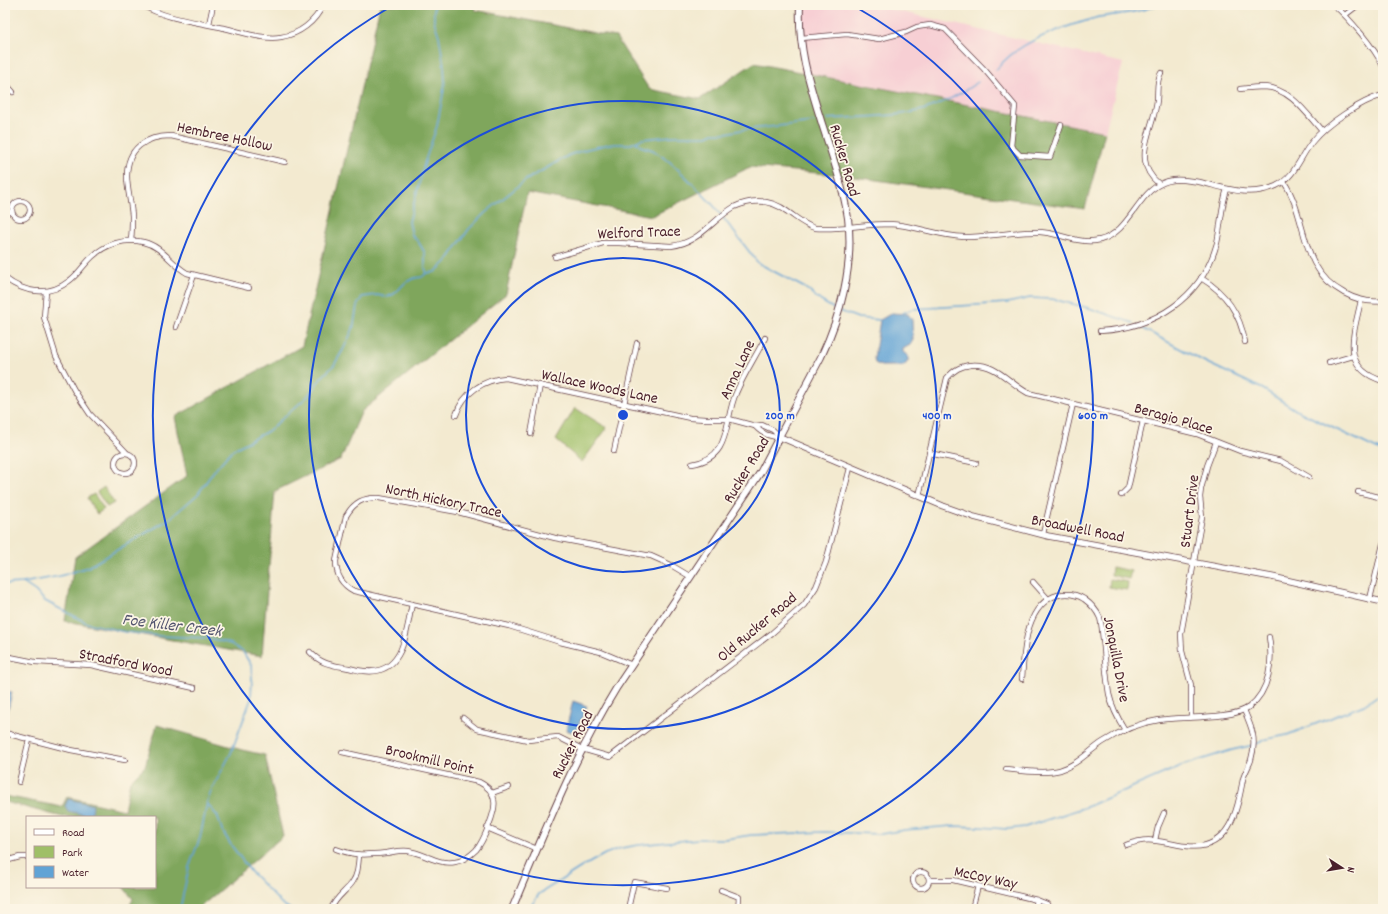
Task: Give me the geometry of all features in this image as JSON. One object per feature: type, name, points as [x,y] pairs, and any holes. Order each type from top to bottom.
[{"type":"main road","name":"Rucker Road","points":[[512,909],[582,749],[604,708],[760,473],[821,357],[835,325],[846,281],[849,253],[848,227],[842,192],[807,78],[801,38],[800,5]]},
{"type":"street","points":[[142,5],[164,14],[264,37],[280,37],[292,34],[304,28],[313,21],[323,5]]},
{"type":"street","points":[[209,24],[213,5]]},
{"type":"street","points":[[1334,5],[1345,15],[1376,54],[1383,66]]},
{"type":"street","points":[[1345,15],[1358,5]]},
{"type":"street","points":[[801,38],[847,34],[879,39],[906,32],[917,27],[930,25],[944,29],[984,69],[1014,106],[1011,146],[1020,155],[1050,158],[1061,125]]},
{"type":"street","points":[[1161,73],[1157,82],[1155,116],[1144,154],[1148,171],[1153,179],[1159,184],[1185,179],[1242,192],[1255,192],[1269,189],[1284,182],[1292,174],[1311,143],[1322,131],[1362,104],[1383,95]]},
{"type":"street","points":[[5,82],[14,92]]},
{"type":"street","points":[[1240,89],[1265,87],[1282,92],[1297,102],[1322,131]]},
{"type":"street","name":"Hembree Hollow","points":[[131,240],[132,216],[127,168],[134,152],[140,145],[148,140],[159,136],[172,136],[285,162]]},
{"type":"street","points":[[1284,182],[1295,203],[1302,229],[1316,268],[1325,279],[1337,289],[1361,300],[1368,302],[1383,301]]},
{"type":"street","name":"Welford Trace","points":[[555,257],[603,243],[619,242],[679,246],[693,240],[734,207],[756,201],[772,203],[779,206],[808,226],[823,228],[897,225],[944,235],[963,237],[1042,232],[1056,234],[1080,241],[1094,241],[1107,238],[1118,230],[1125,223],[1144,195],[1159,184]]},
{"type":"street","points":[[1100,331],[1132,327],[1161,315],[1179,302],[1201,278],[1217,244],[1222,203],[1227,189]]},
{"type":"street","points":[[5,214],[12,210],[12,207],[16,202],[22,201],[27,203],[30,212],[28,217],[19,220],[14,216],[12,210]]},
{"type":"street","points":[[5,278],[12,284],[24,289],[37,292],[46,292],[59,288],[69,282],[92,256],[103,248],[116,242],[131,240],[144,242],[154,246],[164,253],[180,269],[194,276],[248,288]]},
{"type":"street","points":[[176,327],[194,276]]},
{"type":"street","points":[[1201,278],[1217,289],[1230,304],[1240,321],[1245,342]]},
{"type":"street","points":[[46,292],[44,317],[56,356],[74,390],[90,414],[126,452],[132,455],[135,462],[134,468],[128,473],[119,471],[116,468],[115,462],[117,456],[126,452]]},
{"type":"street","points":[[1361,300],[1352,342],[1353,356],[1358,366],[1364,372],[1373,378],[1383,381]]},
{"type":"street","name":"Anna Lane","points":[[692,464],[706,460],[719,450],[725,438],[736,393],[765,338]]},
{"type":"street","points":[[614,451],[637,343]]},
{"type":"street","points":[[1329,364],[1353,356]]},
{"type":"street","name":"Beragio Place","points":[[919,496],[947,378],[955,370],[967,366],[982,364],[994,369],[1017,388],[1028,393],[1208,437],[1216,442],[1240,451],[1281,460],[1309,477]]},
{"type":"street","name":"Wallace Woods Lane","points":[[456,415],[459,406],[465,398],[480,385],[490,380],[506,378],[690,418],[729,419],[755,426],[760,432],[770,437],[780,437]]},
{"type":"street","points":[[531,434],[540,385]]},
{"type":"street","points":[[1043,534],[1073,404]]},
{"type":"street","points":[[1121,494],[1128,488],[1143,421]]},
{"type":"street","name":"Broadwell Road","points":[[780,437],[850,468],[974,517],[1043,534],[1272,577],[1383,602]]},
{"type":"street","name":"Stuart Drive","points":[[1192,717],[1191,685],[1181,642],[1182,627],[1202,517],[1200,497],[1201,488],[1216,442]]},
{"type":"street","points":[[929,453],[976,463]]},
{"type":"street","name":"Old Rucker Road","points":[[582,749],[610,757],[772,632],[804,605],[816,587],[826,562],[850,468]]},
{"type":"street","points":[[1358,492],[1383,498]]},
{"type":"street","name":"North Hickory Trace","points":[[632,665],[601,652],[560,642],[509,626],[354,591],[345,585],[338,575],[336,560],[344,522],[350,509],[363,500],[379,498],[458,512],[555,538],[651,556],[671,565],[691,577]]},
{"type":"street","points":[[1370,599],[1383,544]]},
{"type":"street","points":[[1022,679],[1029,623],[1037,609],[1048,599],[1033,582]]},
{"type":"street","name":"Jonquilla Drive","points":[[1048,599],[1063,594],[1079,596],[1092,605],[1096,611],[1101,626],[1109,693],[1116,715],[1125,730]]},
{"type":"street","points":[[310,652],[317,659],[327,664],[365,672],[384,669],[394,661],[401,651],[412,604]]},
{"type":"street","points":[[1006,769],[1052,772],[1074,764],[1104,742],[1125,730],[1152,721],[1223,715],[1244,710],[1255,702],[1260,696],[1267,682],[1271,650],[1269,638]]},
{"type":"street","name":"Stradford Wood","points":[[5,656],[35,662],[91,666],[194,688]]},
{"type":"street","points":[[1126,845],[1138,841],[1155,840],[1186,846],[1202,846],[1216,841],[1227,830],[1238,809],[1244,774],[1253,753],[1253,730],[1244,710]]},
{"type":"street","points":[[463,718],[477,729],[528,740],[558,737],[582,749]]},
{"type":"street","points":[[5,733],[29,740],[125,760]]},
{"type":"street","points":[[19,782],[29,740]]},
{"type":"street","name":"Brookmill Point","points":[[342,752],[479,782],[486,786],[492,793]]},
{"type":"street","points":[[336,849],[359,855],[406,851],[418,853],[440,862],[456,862],[466,858],[475,851],[481,842],[495,807],[495,801],[492,793],[509,787]]},
{"type":"street","points":[[1155,840],[1158,826],[1164,813]]},
{"type":"street","points":[[487,828],[537,849]]},
{"type":"street","points":[[331,909],[337,899],[351,885],[356,877],[359,855]]},
{"type":"street","points":[[5,861],[26,857]]},
{"type":"street","name":"McCoy Way","points":[[929,880],[953,880],[1037,900],[1045,903],[1050,909]]},
{"type":"street","points":[[628,909],[634,882],[667,888]]},
{"type":"street","points":[[972,909],[978,886]]},
{"type":"street","points":[[721,890],[739,897],[738,909]]},
{"type":"street","name":"McCoy Way","points":[[1035,909],[1037,900]]},
{"type":"shaded area","points":[[802,5],[873,5],[1123,63],[1105,132],[801,72]]},
{"type":"green space","points":[[380,5],[476,5],[475,10],[616,37],[649,89],[700,99],[754,63],[1105,132],[1085,209],[840,175],[750,167],[652,216],[527,193],[506,294],[362,411],[341,459],[275,491],[262,656],[65,621],[75,557],[187,476],[175,417],[302,346]]},
{"type":"green space","points":[[575,408],[607,428],[582,462],[556,440]]},
{"type":"green space","points":[[104,487],[114,503],[107,507],[97,492]]},
{"type":"green space","points":[[94,494],[104,509],[97,514],[87,498]]},
{"type":"green space","points":[[1112,567],[1131,571],[1129,579],[1111,575]]},
{"type":"green space","points":[[1110,579],[1128,582],[1127,590],[1109,587]]},
{"type":"green space","points":[[157,725],[242,750],[265,755],[283,836],[198,909],[128,909],[133,899],[124,888],[156,888],[156,816],[58,816],[5,802],[5,796],[62,807],[67,797],[124,810],[130,781],[145,766]]},
{"type":"water","points":[[892,313],[908,314],[912,320],[913,340],[910,345],[903,349],[903,352],[908,356],[908,361],[904,366],[881,366],[875,363],[874,358],[880,320]]},
{"type":"water","points":[[5,691],[12,692],[5,724]]},
{"type":"water","points":[[573,701],[587,706],[575,733],[566,730]]},
{"type":"water","points":[[68,799],[93,805],[92,812],[86,815],[68,811],[65,806]]},
{"type":"waterway","points":[[427,273],[425,268],[425,253],[412,235],[409,222],[425,161],[437,126],[445,83],[439,36],[434,21],[434,5]]},
{"type":"waterway","points":[[996,70],[1012,54],[1042,36],[1099,17],[1137,11],[1156,5]]},
{"type":"waterway","points":[[828,119],[914,112],[940,104],[978,82]]},
{"type":"waterway","points":[[5,584],[23,583],[60,576],[88,567],[168,520],[198,494],[213,472],[232,450],[268,431],[307,397],[322,377],[334,365],[343,350],[353,329],[357,306],[362,297],[377,295],[387,297],[394,294],[406,282],[422,277],[427,273],[435,272],[446,262],[469,229],[485,213],[526,180],[569,155],[609,144],[631,144],[642,139],[673,136],[707,136],[713,133],[726,133],[814,122]]},
{"type":"waterway","points":[[636,142],[640,146],[653,150],[670,162],[686,177],[714,206],[758,263],[805,288],[821,301],[836,310]]},
{"type":"waterway","points":[[903,313],[912,309],[1007,303],[1030,298],[1052,299],[1089,308],[1133,323]]},
{"type":"waterway","points":[[840,311],[858,318],[880,320]]},
{"type":"waterway","points":[[1138,326],[1207,363],[1263,389],[1296,410],[1383,452]]},
{"type":"waterway","name":"Foe Killer Creek","points":[[23,583],[35,591],[45,601],[87,623],[125,632],[160,636],[209,638],[231,644],[243,652],[251,665],[251,699],[231,753],[211,791],[200,838],[189,867],[180,909]]},
{"type":"waterway","points":[[529,909],[539,894],[580,868],[605,854],[621,848],[639,845],[698,839],[725,839],[751,835],[823,832],[881,834],[904,830],[952,826],[1007,829],[1025,827],[1089,806],[1181,766],[1232,750],[1254,745],[1267,739],[1287,735],[1364,705],[1377,696]]},
{"type":"waterway","points":[[207,803],[218,817],[222,830],[231,845],[251,872],[282,904],[290,909]]},
{"type":"waterway","points":[[497,909],[498,906],[510,907]]},
{"type":"waterway","points":[[514,907],[524,909]]}]
